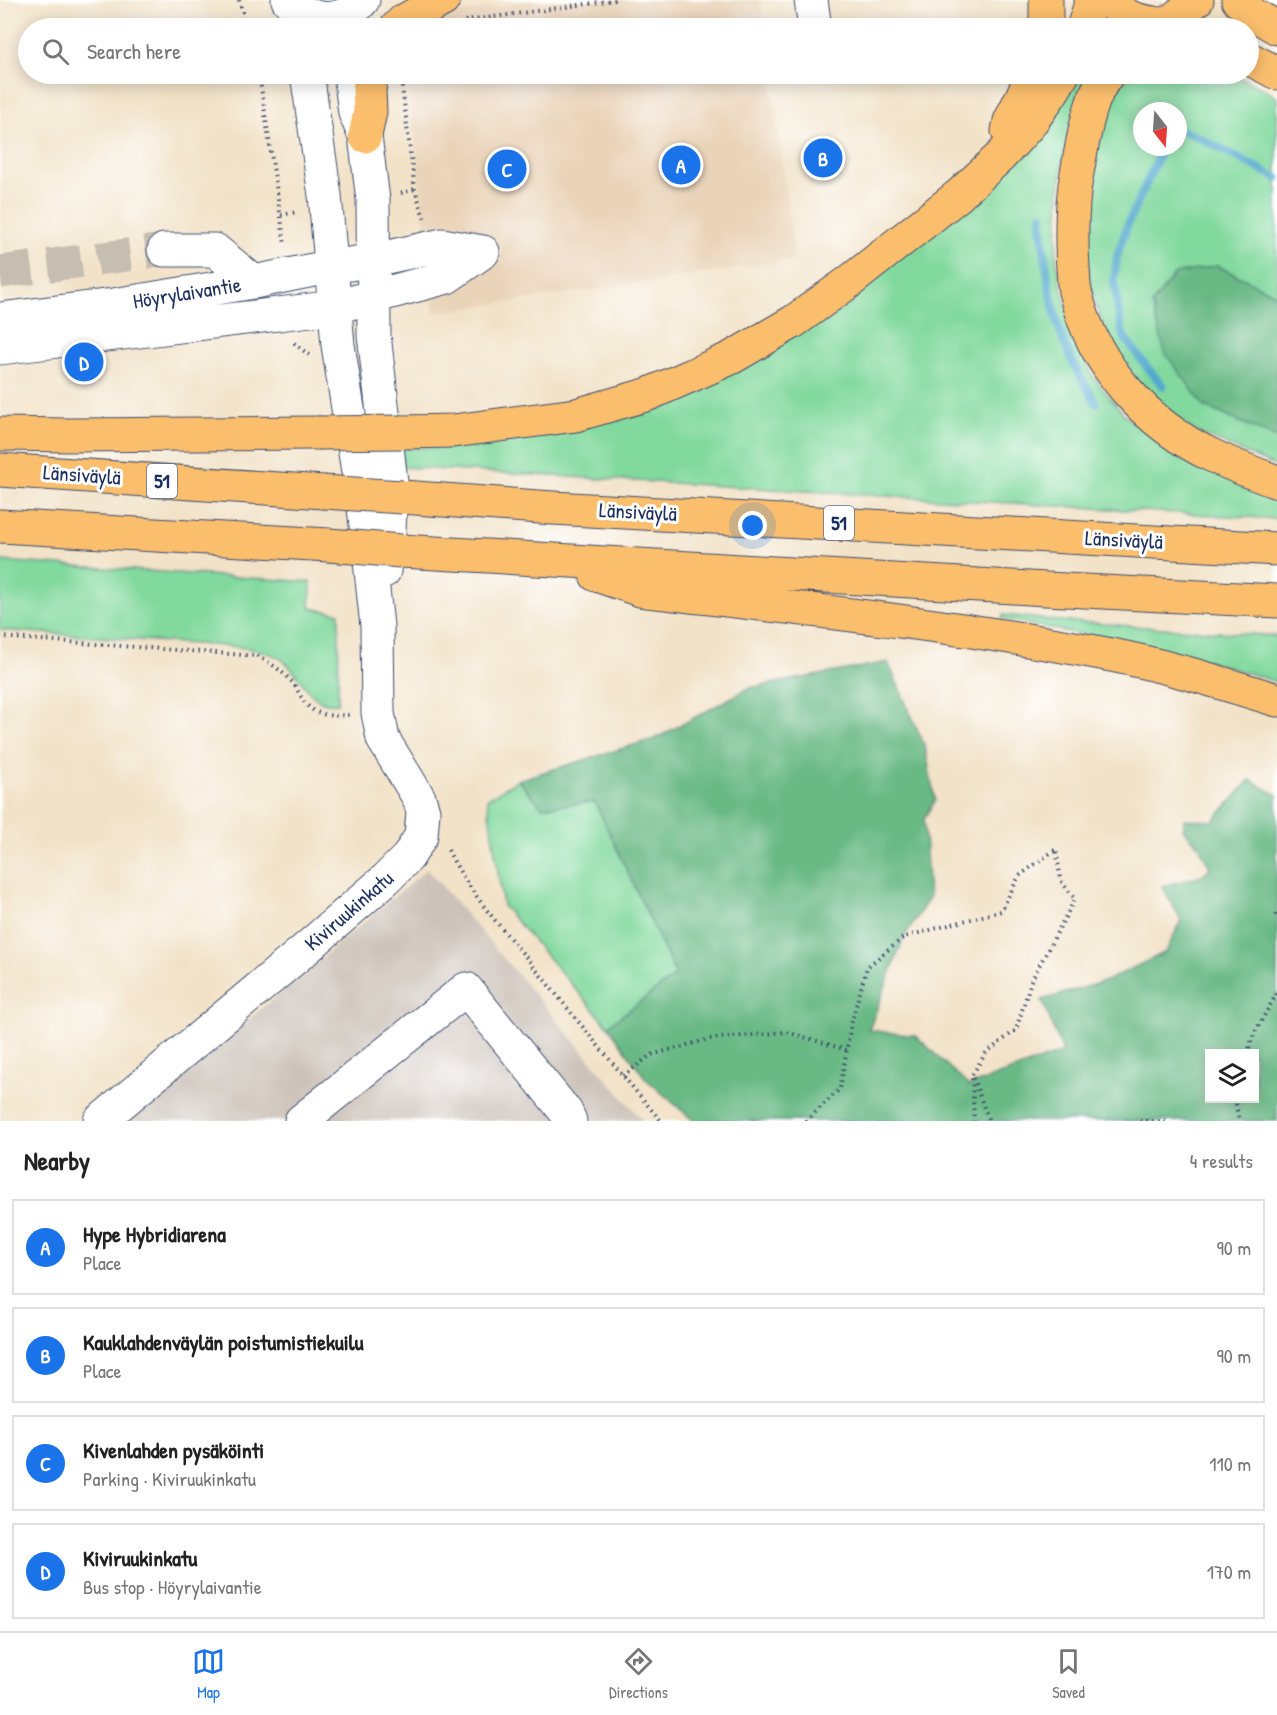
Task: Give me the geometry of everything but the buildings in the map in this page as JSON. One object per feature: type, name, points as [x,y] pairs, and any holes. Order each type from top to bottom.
[{"type":"main road","points":[[1046,0],[1046,18]]},
{"type":"main road","points":[[1086,18],[1092,0]]},
{"type":"main road","points":[[1110,0],[1131,18]]},
{"type":"main road","points":[[1174,18],[1197,0]]},
{"type":"main road","points":[[1238,0],[1253,14],[1277,28]]},
{"type":"main road","points":[[418,18],[452,11]]},
{"type":"main road","points":[[1259,63],[1277,72]]},
{"type":"main road","points":[[365,136],[370,112],[369,90],[377,84]]},
{"type":"main road","points":[[1001,156],[1010,121],[1028,84]]},
{"type":"main road","points":[[0,434],[453,431],[576,415],[649,394],[732,358],[793,322],[849,282],[960,195],[1001,156],[1029,124],[1057,84]]},
{"type":"main road","points":[[1101,84],[1090,111],[1074,188],[1071,240],[1075,293],[1088,332],[1102,359],[1146,411],[1174,433],[1212,456],[1277,482]]},
{"type":"main road","name":"Länsiväylä","points":[[0,470],[565,509],[1277,549]]},
{"type":"main road","points":[[0,526],[329,545],[553,561],[1277,601]]},
{"type":"main road","points":[[553,561],[640,590],[932,625],[1102,653],[1202,676],[1277,700]]},
{"type":"street","points":[[287,0],[296,9],[312,17],[321,18]]},
{"type":"street","points":[[287,0],[292,18]]},
{"type":"street","points":[[811,0],[813,18]]},
{"type":"street","points":[[334,18],[352,14]]},
{"type":"street","name":"Kiviruukinkatu","points":[[100,1121],[299,955],[386,879],[408,857],[421,836],[423,811],[419,798],[384,739],[378,713],[377,626],[365,516],[338,345],[325,195],[308,84]]},
{"type":"street","name":"Kiviruukinkatu","points":[[351,84],[355,113],[365,136],[373,200],[374,335],[391,482],[389,532],[377,626]]},
{"type":"street","name":"Höyrylaivantie","points":[[0,319],[113,305],[254,282],[442,245],[483,252],[447,277],[334,307],[0,348]]},
{"type":"street","points":[[164,250],[215,250],[254,282]]},
{"type":"street","points":[[301,1121],[466,989],[566,1112],[570,1121]]},
{"type":"path","points":[[239,0],[245,18]]},
{"type":"path","points":[[452,11],[615,0]]},
{"type":"path","points":[[261,84],[282,215],[288,275]]},
{"type":"path","points":[[388,84],[426,224]]},
{"type":"path","points":[[293,312],[297,344]]},
{"type":"path","points":[[0,637],[257,656],[277,666],[293,683],[308,706],[320,714],[333,716],[352,714]]},
{"type":"path","points":[[444,841],[457,868],[493,917],[661,1121]]},
{"type":"path","points":[[806,1121],[840,1089],[851,1024],[867,967],[904,937],[1001,911],[1018,876],[1056,849],[1061,881],[1075,899],[1031,981],[1016,1030],[986,1053],[972,1075],[974,1121]]},
{"type":"path","points":[[1248,1049],[1254,1034],[1277,993]]},
{"type":"path","points":[[623,1076],[651,1055],[710,1039],[787,1032],[847,1050]]},
{"type":"path","points":[[972,1075],[989,1121]]},
{"type":"path","points":[[1236,1103],[1239,1121]]},
{"type":"path","points":[[1140,1121],[1170,1121]]},
{"type":"shaded area","points":[[531,0],[760,0],[763,18],[441,18]]},
{"type":"shaded area","points":[[409,84],[771,84],[795,260],[434,313]]},
{"type":"shaded area","points":[[427,869],[643,1121],[128,1121]]},
{"type":"green space","points":[[1070,84],[1085,84],[1062,162],[1056,260],[1071,331],[1094,378],[1128,419],[1211,471],[1277,494],[1277,519],[402,467],[402,448],[455,447],[509,441],[562,431],[751,363]]},
{"type":"green space","points":[[1120,84],[1253,84],[1277,98],[1277,295],[1217,266],[1203,406],[1277,438],[1277,467],[1201,434],[1171,413],[1132,374],[1105,328],[1095,302],[1086,246],[1092,174],[1099,134],[1108,106]]},
{"type":"green space","points":[[1217,266],[1277,295],[1277,438],[1204,406],[1165,353],[1152,304],[1175,274]]},
{"type":"green space","points":[[0,561],[311,582],[310,608],[339,613],[338,703],[321,701],[314,697],[294,671],[283,661],[272,654],[259,651],[239,647],[0,630]]},
{"type":"green space","points":[[1003,615],[1277,636],[1277,682],[1191,656],[1002,619]]},
{"type":"green space","points":[[888,662],[925,747],[935,800],[924,819],[929,898],[904,937],[869,1030],[916,1036],[969,1086],[1063,1052],[1042,1000],[1106,981],[1166,952],[1181,920],[1162,886],[1202,876],[1210,868],[1199,846],[1183,829],[1185,819],[1213,821],[1250,780],[1277,795],[1277,1121],[694,1121],[646,1079],[608,1026],[676,975],[595,802],[542,807],[518,780],[657,738],[749,688]]},
{"type":"green space","points":[[518,780],[542,807],[595,801],[676,975],[608,1026],[503,906],[487,799]]},
{"type":"waterway","points":[[1187,133],[1277,178]]},
{"type":"waterway","points":[[1159,156],[1129,221],[1117,256],[1114,281],[1123,335],[1163,386]]},
{"type":"waterway","points":[[1042,215],[1047,274],[1057,323],[1078,373],[1096,403]]},
{"type":"tunnel","points":[[0,272],[164,250]]},
{"type":"place","name":"Kauklahdenväylän poistumistiekuilu","points":[[823,158]]},
{"type":"place","name":"Hype Hybridiarena","points":[[681,165]]},
{"type":"place","name":"Kivenlahden pysäköinti","points":[[507,169]]},
{"type":"place","name":"Kiviruukinkatu","points":[[84,362]]}]
